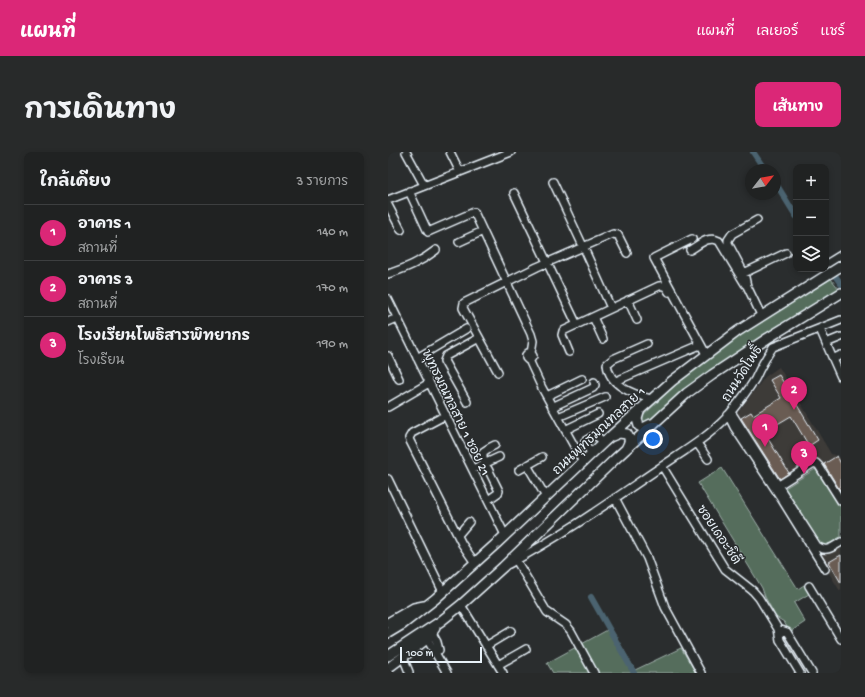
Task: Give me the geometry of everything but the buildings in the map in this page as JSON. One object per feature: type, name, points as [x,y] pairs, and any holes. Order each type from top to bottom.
[{"type":"main road","name":"ถนนพุทธมณฑลสาย 1","points":[[388,633],[427,606],[443,592],[640,409],[706,354],[761,315],[841,266]]},
{"type":"main road","points":[[388,656],[441,621],[461,605],[546,527],[626,449],[687,394],[712,375],[768,338],[841,293]]},
{"type":"main road","points":[[640,409],[637,419],[639,426],[643,428],[656,422]]},
{"type":"main road","points":[[606,440],[619,433],[627,434],[629,442],[626,449]]},
{"type":"main road","points":[[388,621],[414,608],[427,606]]},
{"type":"main road","points":[[388,668],[429,636],[441,621]]},
{"type":"street","points":[[406,152],[424,186]]},
{"type":"street","points":[[450,152],[460,172]]},
{"type":"street","points":[[388,200],[511,152]]},
{"type":"street","points":[[553,182],[584,246],[611,308]]},
{"type":"street","points":[[409,191],[428,232],[474,212],[532,334],[534,341],[530,356],[536,376],[583,462]]},
{"type":"street","points":[[514,193],[577,325]]},
{"type":"street","points":[[388,205],[401,230]]},
{"type":"street","points":[[747,286],[744,272],[728,243],[728,240],[732,234],[757,220]]},
{"type":"street","points":[[459,242],[483,231]]},
{"type":"street","points":[[498,372],[463,308],[463,305],[468,301],[547,262],[616,234],[627,253]]},
{"type":"street","points":[[692,239],[654,258],[706,354]]},
{"type":"street","points":[[690,250],[709,239],[715,239],[718,241],[747,286],[761,315]]},
{"type":"street","points":[[388,274],[419,262],[436,250]]},
{"type":"street","points":[[744,272],[786,253]]},
{"type":"street","points":[[829,262],[841,255]]},
{"type":"street","points":[[569,352],[561,333],[659,286],[663,285],[666,287],[672,297]]},
{"type":"street","name":"พุทธมณฑลสาย 1 ซอย 21","points":[[388,299],[505,535]]},
{"type":"street","points":[[628,300],[637,320]]},
{"type":"street","points":[[593,317],[603,339]]},
{"type":"street","points":[[388,322],[397,318]]},
{"type":"street","name":"ถนนวัดโพธิ์","points":[[503,567],[553,538],[697,442],[719,424],[729,413],[749,387],[766,356],[773,347],[841,320]]},
{"type":"street","points":[[417,358],[466,329]]},
{"type":"street","points":[[820,329],[841,377]]},
{"type":"street","points":[[826,343],[841,337]]},
{"type":"street","points":[[467,402],[444,361],[446,356],[479,338]]},
{"type":"street","points":[[768,338],[773,347]]},
{"type":"street","points":[[647,344],[613,359],[607,364],[609,371],[625,390],[651,400]]},
{"type":"street","points":[[616,381],[700,345]]},
{"type":"street","points":[[833,359],[841,355]]},
{"type":"street","points":[[388,356],[399,379]]},
{"type":"street","points":[[547,396],[582,379]]},
{"type":"street","points":[[552,407],[593,388],[595,385],[594,382]]},
{"type":"street","points":[[388,407],[429,383]]},
{"type":"street","points":[[558,417],[605,397]]},
{"type":"street","points":[[729,413],[779,485],[817,546],[826,550],[841,542]]},
{"type":"street","points":[[729,413],[734,427],[779,494],[825,569]]},
{"type":"street","points":[[565,430],[598,414]]},
{"type":"street","points":[[446,415],[412,433],[409,438],[466,552],[475,563]]},
{"type":"street","points":[[592,453],[586,446],[585,440],[595,435],[606,440]]},
{"type":"street","points":[[697,442],[708,459]]},
{"type":"street","points":[[488,500],[499,491],[486,467],[483,452],[495,445]]},
{"type":"street","points":[[472,470],[486,467],[499,457]]},
{"type":"street","points":[[519,470],[542,457]]},
{"type":"street","points":[[779,485],[812,464],[816,464],[819,466],[841,501]]},
{"type":"street","points":[[527,465],[546,497]]},
{"type":"street","name":"ซอยเดอะซิตี","points":[[662,466],[725,569],[753,591],[778,629],[780,640],[800,673]]},
{"type":"street","points":[[388,479],[443,592]]},
{"type":"street","points":[[615,498],[644,553],[665,607],[701,673]]},
{"type":"street","points":[[458,535],[469,522]]},
{"type":"street","points":[[546,527],[553,538]]},
{"type":"street","points":[[516,560],[547,612],[566,625],[571,631],[594,673]]},
{"type":"street","points":[[809,586],[841,639]]},
{"type":"street","points":[[461,605],[503,673]]},
{"type":"street","name":"ซอยเดอะซิตี","points":[[778,629],[787,632],[812,673]]},
{"type":"street","points":[[486,646],[511,631]]},
{"type":"street","points":[[429,636],[437,642],[439,650]]},
{"type":"street","points":[[429,636],[447,673]]},
{"type":"street","points":[[498,665],[526,649]]},
{"type":"street","points":[[403,657],[409,672]]},
{"type":"shaded area","points":[[779,367],[831,454],[841,459],[840,591],[778,489],[732,420],[765,377]]},
{"type":"green space","points":[[831,279],[839,289],[783,323],[710,372],[648,424],[642,424],[641,418],[677,383],[730,341]]},
{"type":"green space","points":[[722,468],[798,589],[804,585],[809,594],[794,603],[805,622],[790,632],[784,622],[776,617],[765,597],[762,588],[698,483]]},
{"type":"green space","points":[[817,468],[841,508],[841,539],[823,550],[785,488]]},
{"type":"green space","points":[[611,628],[635,670],[681,648],[696,673],[553,673],[547,663]]},
{"type":"waterway","points":[[753,152],[761,164]]},
{"type":"waterway","points":[[781,192],[793,211]]},
{"type":"waterway","points":[[829,267],[841,284]]},
{"type":"waterway","points":[[591,597],[634,673]]},
{"type":"place","name":"อาคาร 3","points":[[794,410]]},
{"type":"place","name":"อาคาร 1","points":[[765,447]]},
{"type":"place","name":"โรงเรียนโพธิสารพิทยากร","points":[[804,474]]}]
